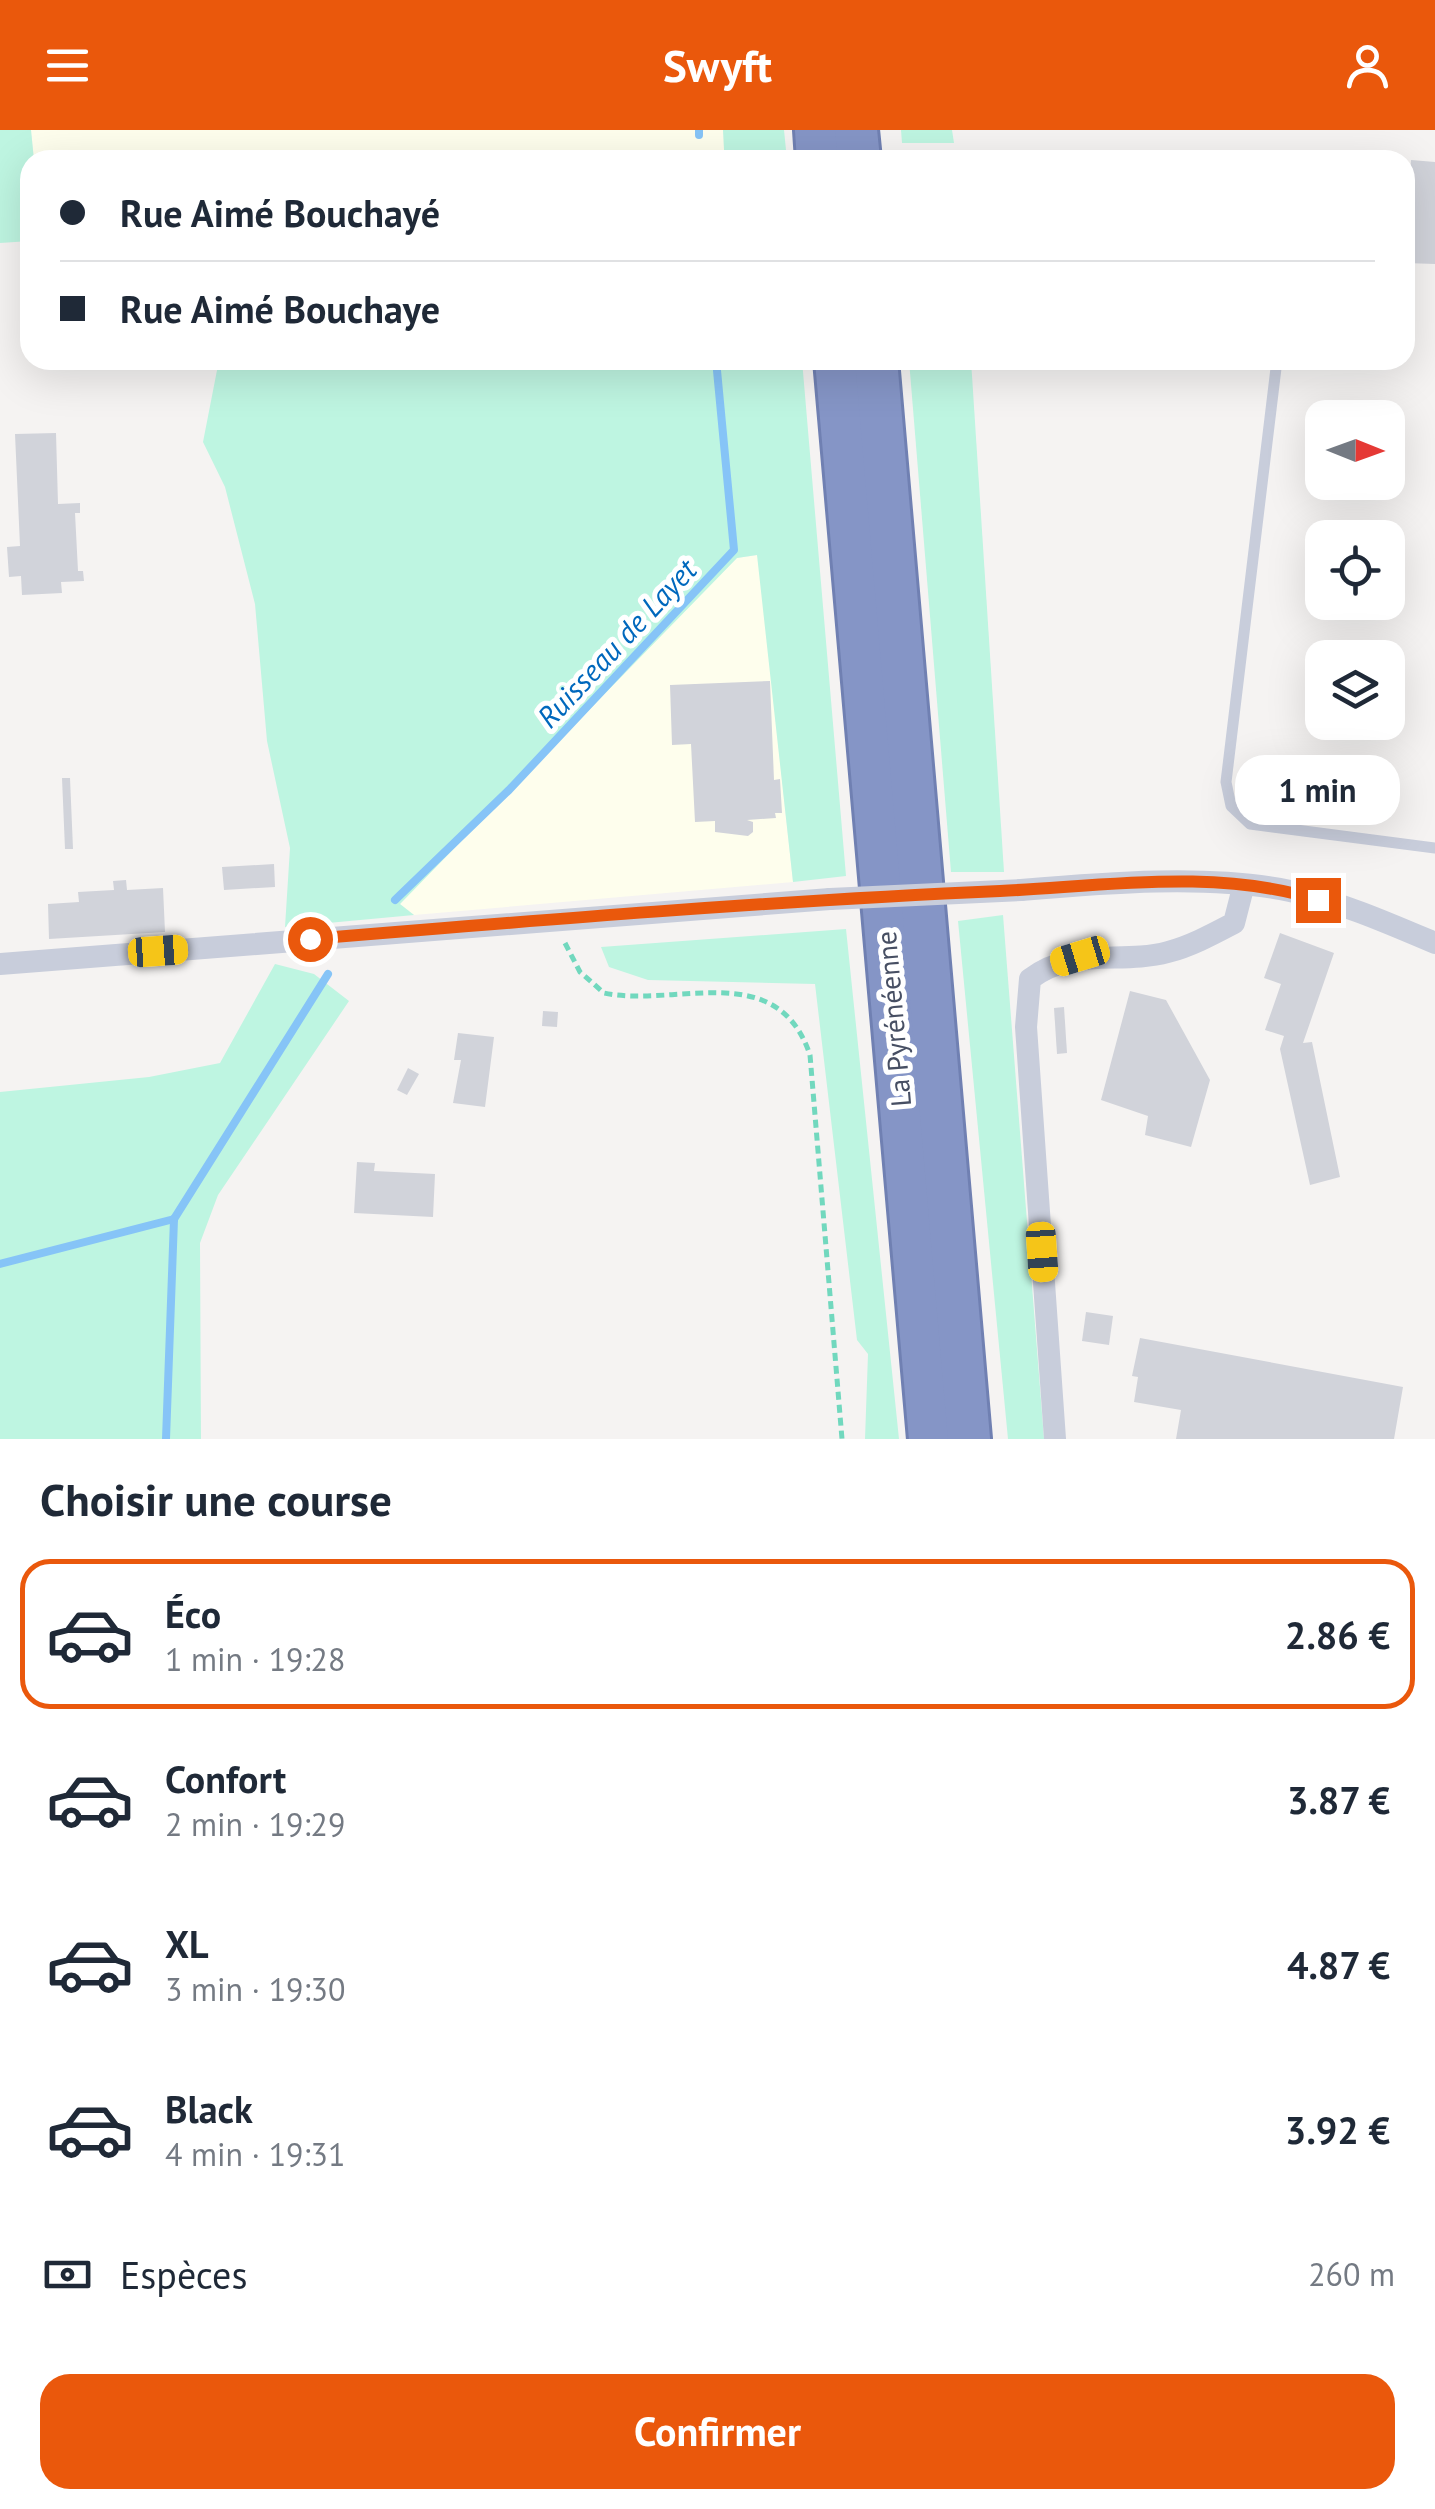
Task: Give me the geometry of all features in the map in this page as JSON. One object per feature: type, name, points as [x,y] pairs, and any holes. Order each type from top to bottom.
[{"type":"highway","name":"La Pyrénéenne","points":[[837,370],[930,1439]]},
{"type":"highway","name":"La Pyrénéenne","points":[[877,370],[969,1439]]},
{"type":"street","points":[[0,964],[552,918],[1115,882],[1289,890],[1375,917],[1435,943]]},
{"type":"street","points":[[1056,1439],[1026,1028],[1030,979],[1047,966],[1080,956],[1165,953],[1207,938],[1234,923],[1244,888]]},
{"type":"lane","points":[[1276,370],[1226,782],[1231,806],[1250,824],[1435,848]]},
{"type":"path","points":[[552,918],[580,972],[604,993],[731,992],[762,999],[789,1018],[804,1036],[810,1055],[842,1439]]},
{"type":"shaded area","points":[[31,130],[723,130],[725,150],[33,150]]},
{"type":"shaded area","points":[[758,555],[793,882],[414,915],[400,904],[737,558]]},
{"type":"green space","points":[[0,130],[31,130],[33,150],[20,150],[20,242],[0,243]]},
{"type":"green space","points":[[723,130],[784,130],[786,150],[724,150]]},
{"type":"green space","points":[[901,130],[952,130],[954,143],[902,143]]},
{"type":"green space","points":[[217,370],[803,370],[846,876],[793,882],[757,555],[737,558],[400,904],[414,915],[285,927],[290,848],[267,741],[255,604],[225,487],[203,442]]},
{"type":"green space","points":[[910,370],[972,370],[1004,872],[951,872]]},
{"type":"green space","points":[[1003,915],[1044,1439],[1008,1439],[958,921]]},
{"type":"green space","points":[[846,929],[899,1439],[865,1439],[868,1354],[857,1340],[815,984],[648,980],[609,967],[601,947]]},
{"type":"green space","points":[[275,964],[314,974],[349,1001],[218,1195],[200,1243],[201,1439],[0,1439],[0,1092],[149,1077],[220,1063]]},
{"type":"building","points":[[1415,160],[1435,162],[1435,264],[1415,263]]},
{"type":"building","points":[[56,433],[58,504],[80,503],[80,513],[75,513],[78,571],[83,571],[84,581],[61,582],[62,593],[22,595],[21,576],[9,577],[7,547],[20,546],[15,434]]},
{"type":"building","points":[[770,681],[774,780],[780,779],[782,813],[775,813],[776,818],[747,820],[753,822],[753,832],[748,836],[715,832],[715,821],[695,822],[691,744],[672,745],[670,685]]},
{"type":"building","points":[[62,778],[70,778],[73,849],[65,849]]},
{"type":"building","points":[[274,864],[275,887],[224,890],[222,867]]},
{"type":"building","points":[[126,880],[127,890],[163,888],[165,932],[49,939],[48,904],[79,902],[78,892],[114,890],[113,881]]},
{"type":"building","points":[[1280,933],[1334,953],[1303,1043],[1312,1042],[1340,1177],[1310,1185],[1280,1049],[1284,1036],[1265,1030],[1281,984],[1264,978]]},
{"type":"building","points":[[1130,991],[1166,1000],[1210,1080],[1191,1147],[1145,1135],[1148,1116],[1101,1100]]},
{"type":"building","points":[[1064,1007],[1067,1053],[1057,1054],[1054,1008]]},
{"type":"building","points":[[543,1011],[558,1012],[557,1027],[542,1026]]},
{"type":"building","points":[[458,1033],[494,1037],[485,1107],[453,1103],[461,1060],[454,1060]]},
{"type":"building","points":[[408,1068],[419,1074],[407,1095],[397,1090]]},
{"type":"building","points":[[357,1162],[375,1163],[374,1171],[435,1174],[433,1217],[354,1213]]},
{"type":"building","points":[[1086,1312],[1113,1316],[1109,1345],[1082,1341]]},
{"type":"building","points":[[1140,1338],[1403,1387],[1394,1439],[1176,1439],[1181,1410],[1134,1402],[1138,1377],[1132,1376]]},
{"type":"waterway","name":"Ruisseau de Layet","points":[[699,130],[699,135]]},
{"type":"waterway","name":"Ruisseau de Layet","points":[[395,900],[509,790],[734,550],[717,370]]},
{"type":"waterway","name":"Ruisseau de Layet","points":[[174,1219],[328,974]]},
{"type":"waterway","points":[[0,1264],[174,1219]]},
{"type":"waterway","points":[[166,1439],[174,1219]]},
{"type":"route","points":[[310,939],[552,918],[1115,882],[1182,882],[1289,890],[1318,900]]}]
